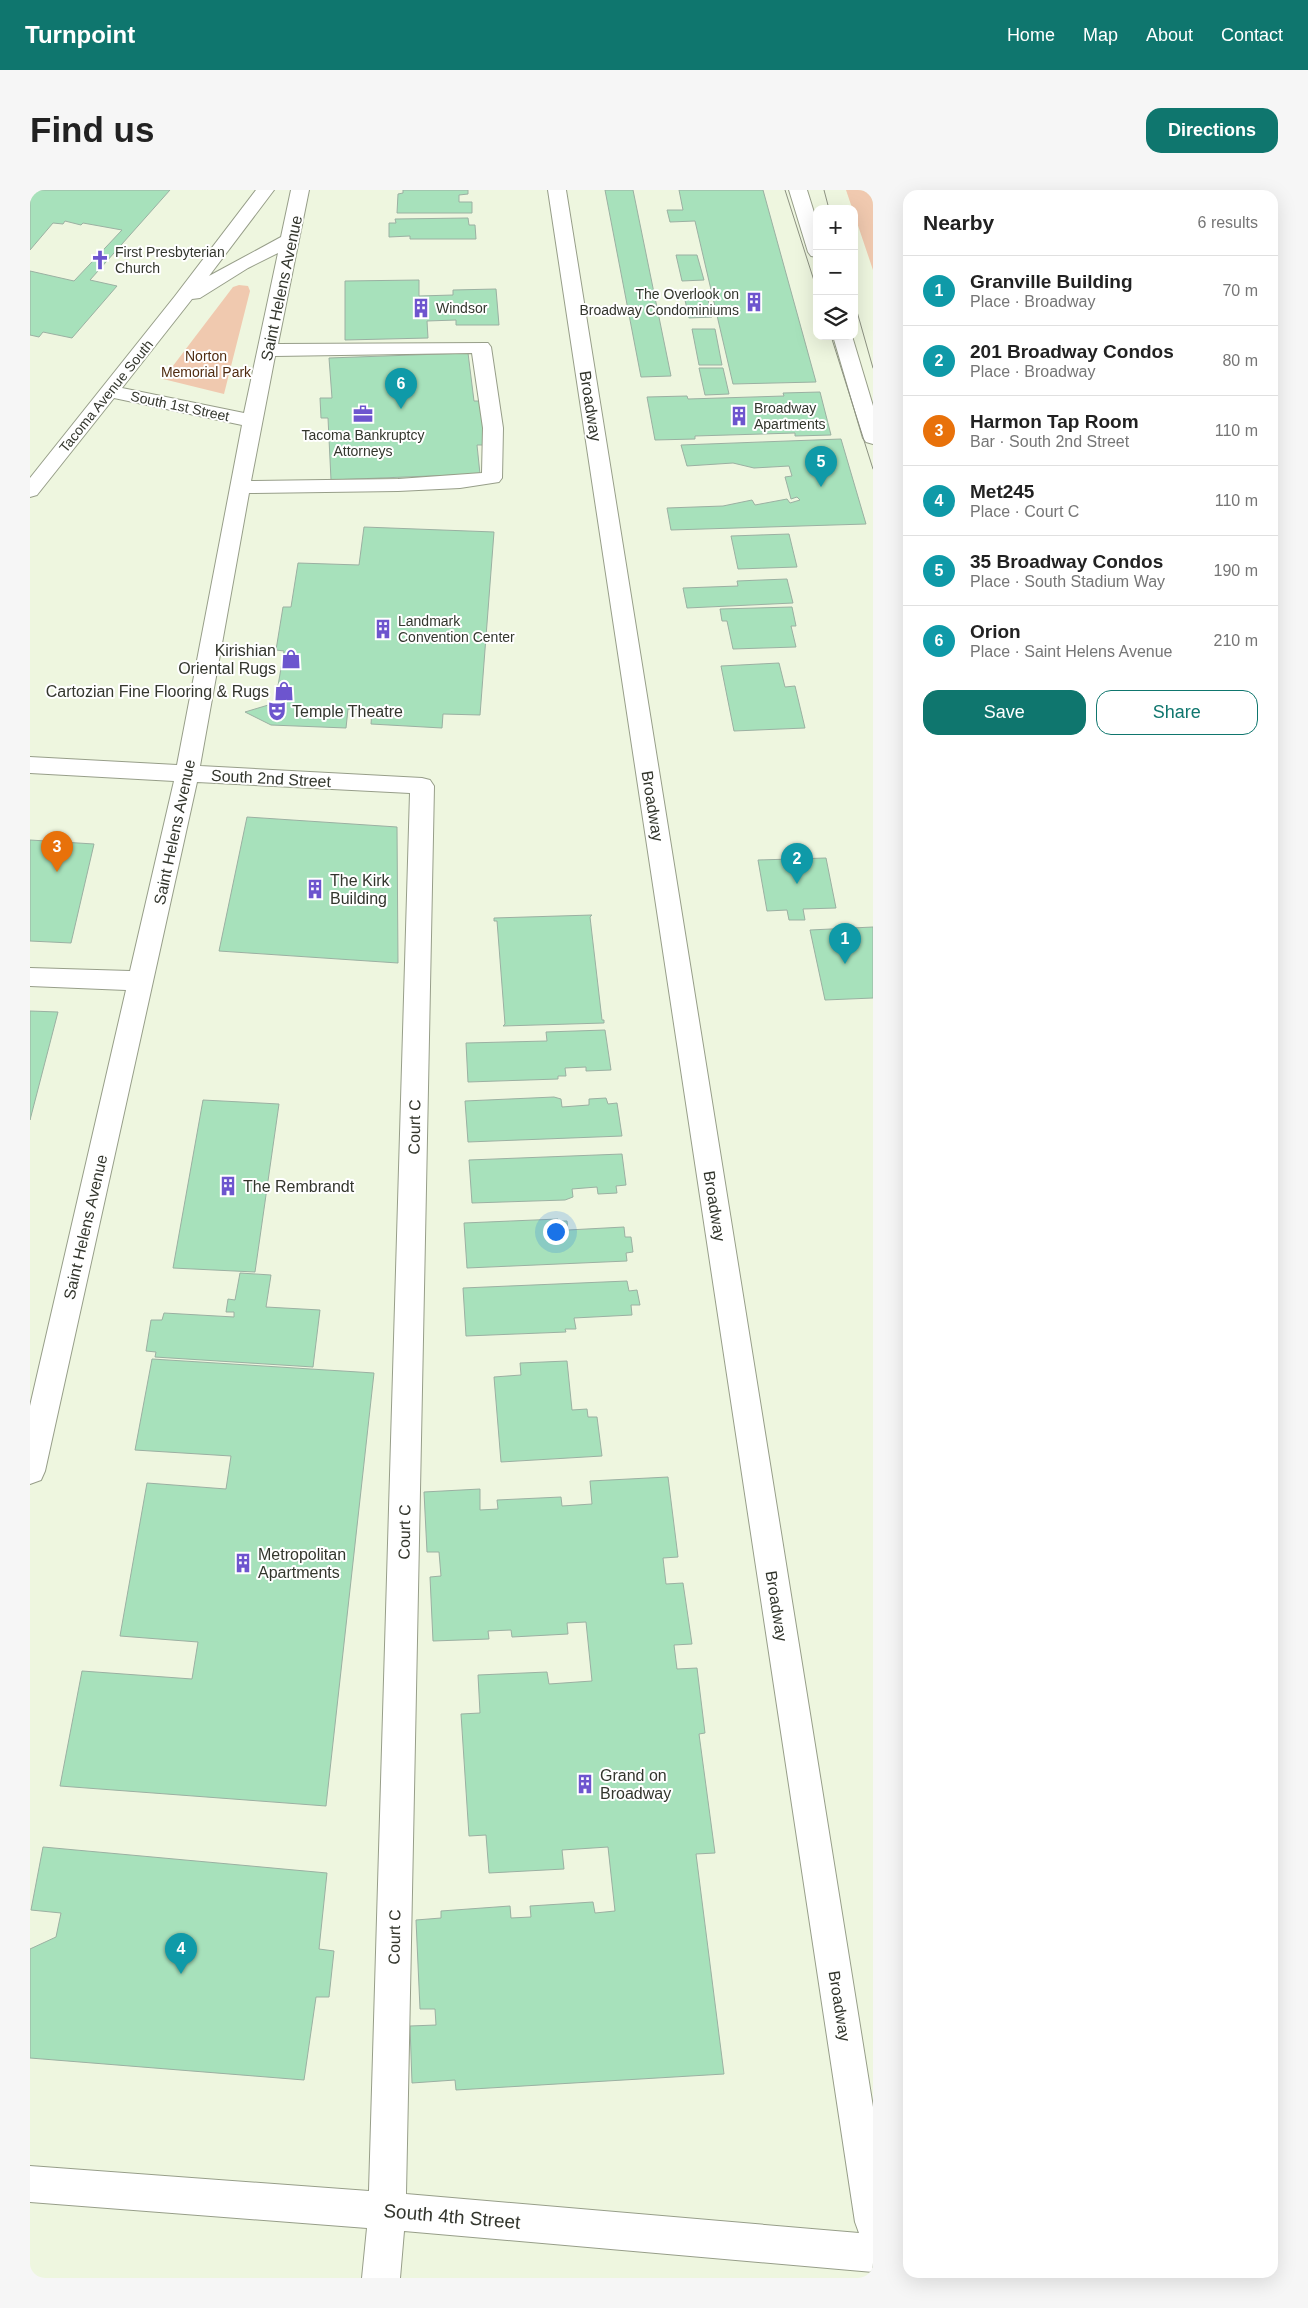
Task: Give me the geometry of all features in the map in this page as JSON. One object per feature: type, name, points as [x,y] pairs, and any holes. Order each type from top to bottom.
[{"type":"street","name":"Tacoma Avenue South","points":[[30,491],[182,300],[265,190]]},
{"type":"street","name":"Saint Helens Avenue","points":[[30,1470],[39,1386],[141,981],[187,774],[252,421],[300,190]]},
{"type":"street","name":"Broadway","points":[[557,190],[873,2222]]},
{"type":"street","points":[[798,190],[816,250]]},
{"type":"street","name":"Tacoma Avenue South","points":[[182,300],[242,264],[290,240]]},
{"type":"street","points":[[843,340],[873,438]]},
{"type":"street","points":[[240,487],[351,487],[453,483],[492,478],[493,428],[482,347],[268,350]]},
{"type":"street","name":"South 1st Street","points":[[109,391],[252,421]]},
{"type":"street","name":"South 2nd Street","points":[[30,765],[422,786]]},
{"type":"street","name":"Court C","points":[[381,2278],[387,2211],[422,786]]},
{"type":"street","points":[[30,977],[141,981]]},
{"type":"street","name":"South 4th Street","points":[[30,2184],[387,2211],[873,2253]]},
{"type":"green space","points":[[846,190],[873,190],[873,270],[858,226],[858,205],[851,205]]},
{"type":"green space","name":"Norton Memorial Park","points":[[239,285],[248,286],[250,291],[224,394],[163,379],[233,287]]},
{"type":"building","name":"First Presbyterian Church","points":[[30,190],[170,190],[90,280],[117,286],[72,338],[43,332],[39,337],[30,335],[30,271],[74,281],[122,230],[65,221],[63,224],[53,223],[30,250]]},
{"type":"building","points":[[403,190],[468,190],[468,194],[459,195],[459,202],[472,202],[472,213],[397,213],[398,194],[403,193]]},
{"type":"building","name":"The Overlook on Broadway Condominiums","points":[[605,190],[633,190],[671,376],[641,377]]},
{"type":"building","name":"The Overlook on Broadway Condominiums","points":[[679,190],[763,190],[816,382],[733,384],[695,221],[670,222],[667,210],[683,210]]},
{"type":"building","points":[[468,218],[469,225],[475,225],[476,239],[410,239],[410,236],[389,237],[389,223],[396,223],[395,219]]},
{"type":"building","points":[[676,255],[697,255],[704,280],[682,281]]},
{"type":"building","name":"Windsor","points":[[419,280],[419,296],[453,295],[453,290],[496,289],[499,325],[456,325],[456,320],[427,321],[428,338],[345,340],[345,281]]},
{"type":"building","points":[[683,291],[706,291],[712,317],[689,318]]},
{"type":"building","points":[[692,329],[715,329],[722,365],[699,365]]},
{"type":"building","points":[[468,353],[474,401],[481,401],[486,445],[477,445],[480,474],[331,480],[328,418],[321,418],[320,398],[332,398],[329,358]]},
{"type":"building","points":[[699,368],[723,368],[729,394],[705,395]]},
{"type":"building","name":"Broadway Apartments","points":[[820,392],[831,435],[795,436],[795,433],[695,436],[695,439],[655,440],[647,397],[687,396],[688,399],[784,396],[783,393]]},
{"type":"building","points":[[841,439],[866,524],[671,530],[667,508],[723,506],[752,500],[755,505],[787,499],[790,503],[800,500],[797,497],[791,499],[785,477],[792,476],[789,466],[754,468],[733,463],[687,466],[681,445]]},
{"type":"building","name":"Landmark Convention Center","points":[[364,527],[494,532],[480,715],[443,714],[442,728],[371,724],[372,710],[348,709],[346,728],[271,725],[245,712],[275,703],[284,651],[276,650],[283,607],[291,607],[298,563],[359,565]]},
{"type":"building","points":[[789,534],[797,567],[738,569],[731,536]]},
{"type":"building","points":[[787,579],[793,603],[687,608],[683,588],[738,586],[737,581]]},
{"type":"building","points":[[792,607],[796,626],[791,626],[796,647],[733,649],[727,621],[722,621],[720,609]]},
{"type":"building","points":[[779,663],[785,687],[795,686],[805,728],[734,731],[721,666]]},
{"type":"building","name":"The Kirk Building","points":[[247,817],[397,827],[398,963],[219,951]]},
{"type":"building","points":[[30,840],[94,844],[71,943],[30,941]]},
{"type":"building","points":[[826,858],[836,908],[803,909],[805,920],[789,920],[787,910],[767,911],[758,860]]},
{"type":"building","points":[[592,915],[590,917],[602,1020],[604,1020],[604,1023],[503,1026],[505,1024],[497,921],[494,921],[494,918]]},
{"type":"building","points":[[873,927],[873,998],[825,1000],[810,930]]},
{"type":"building","points":[[30,1011],[58,1012],[30,1120]]},
{"type":"building","points":[[605,1030],[611,1070],[586,1071],[586,1067],[565,1068],[566,1076],[558,1076],[558,1079],[468,1082],[466,1043],[547,1041],[546,1032]]},
{"type":"building","points":[[554,1097],[561,1099],[562,1107],[589,1105],[589,1099],[606,1098],[608,1104],[617,1103],[622,1136],[468,1142],[465,1101]]},
{"type":"building","name":"The Rembrandt","points":[[203,1100],[279,1104],[255,1272],[173,1268]]},
{"type":"building","points":[[622,1154],[626,1185],[616,1186],[617,1193],[598,1194],[597,1187],[572,1189],[573,1197],[565,1200],[472,1203],[469,1160]]},
{"type":"building","points":[[558,1219],[559,1221],[567,1221],[568,1230],[624,1227],[625,1237],[631,1237],[633,1252],[626,1253],[627,1261],[467,1268],[464,1223]]},
{"type":"building","points":[[240,1273],[271,1275],[266,1307],[320,1310],[313,1367],[155,1357],[156,1352],[146,1351],[151,1320],[162,1320],[164,1313],[234,1317],[234,1312],[226,1312],[228,1299],[235,1300]]},
{"type":"building","points":[[627,1281],[629,1291],[637,1290],[640,1305],[631,1305],[632,1315],[574,1318],[576,1329],[565,1329],[566,1332],[466,1336],[463,1288]]},
{"type":"building","name":"Metropolitan Apartments","points":[[152,1359],[374,1373],[326,1806],[60,1786],[82,1671],[192,1679],[198,1642],[120,1636],[147,1483],[226,1489],[231,1456],[135,1450]]},
{"type":"building","points":[[567,1361],[572,1410],[587,1409],[588,1417],[597,1417],[602,1456],[501,1462],[494,1377],[521,1375],[520,1363]]},
{"type":"building","name":"Grand on Broadway","points":[[668,1477],[678,1557],[663,1558],[666,1584],[683,1583],[692,1644],[674,1645],[677,1669],[697,1668],[705,1733],[699,1734],[715,1853],[696,1854],[724,2074],[456,2090],[455,2080],[412,2083],[410,2026],[436,2025],[435,2009],[420,2009],[416,1920],[441,1918],[441,1911],[510,1906],[511,1918],[531,1917],[530,1906],[593,1902],[595,1913],[615,1911],[608,1847],[562,1850],[564,1869],[489,1873],[486,1835],[469,1836],[461,1714],[480,1713],[478,1675],[547,1672],[549,1684],[592,1681],[586,1622],[567,1623],[568,1634],[512,1637],[511,1630],[488,1631],[489,1639],[433,1641],[430,1577],[441,1576],[439,1552],[427,1552],[424,1492],[480,1489],[480,1510],[498,1509],[497,1500],[561,1497],[562,1506],[592,1504],[590,1481]]},
{"type":"building","points":[[43,1847],[327,1873],[319,1949],[334,1951],[329,1997],[316,1997],[304,2080],[30,2058],[30,1949],[56,1937],[61,1913],[31,1910]]},
{"type":"tram line","points":[[785,190],[813,278]]},
{"type":"tram line","points":[[824,190],[828,205]]},
{"type":"tram line","points":[[858,315],[873,368]]},
{"type":"tram line","points":[[832,340],[873,469]]},
{"type":"place","name":"First Presbyterian Church","points":[[100,260]]},
{"type":"place","name":"The Overlook on Broadway Condominiums","points":[[754,302]]},
{"type":"place","name":"Windsor","points":[[421,308]]},
{"type":"place","name":"Orion","points":[[401,409]]},
{"type":"place","name":"Tacoma Bankruptcy Attorneys","points":[[363,414]]},
{"type":"place","name":"Broadway Apartments","points":[[739,416]]},
{"type":"place","name":"35 Broadway Condos","points":[[821,487]]},
{"type":"place","name":"Landmark Convention Center","points":[[383,629]]},
{"type":"place","name":"Kirishian Oriental Rugs","points":[[291,659]]},
{"type":"place","name":"Cartozian Fine Flooring & Rugs","points":[[284,691]]},
{"type":"place","name":"Temple Theatre","points":[[277,711]]},
{"type":"place","name":"Harmon Tap Room","points":[[57,872]]},
{"type":"place","name":"201 Broadway Condos","points":[[797,884]]},
{"type":"place","name":"The Kirk Building","points":[[315,889]]},
{"type":"place","name":"Granville Building","points":[[845,964]]},
{"type":"place","name":"The Rembrandt","points":[[228,1186]]},
{"type":"place","name":"Metropolitan Apartments","points":[[243,1563]]},
{"type":"place","name":"Grand on Broadway","points":[[585,1784]]},
{"type":"place","name":"Met245","points":[[181,1974]]}]
